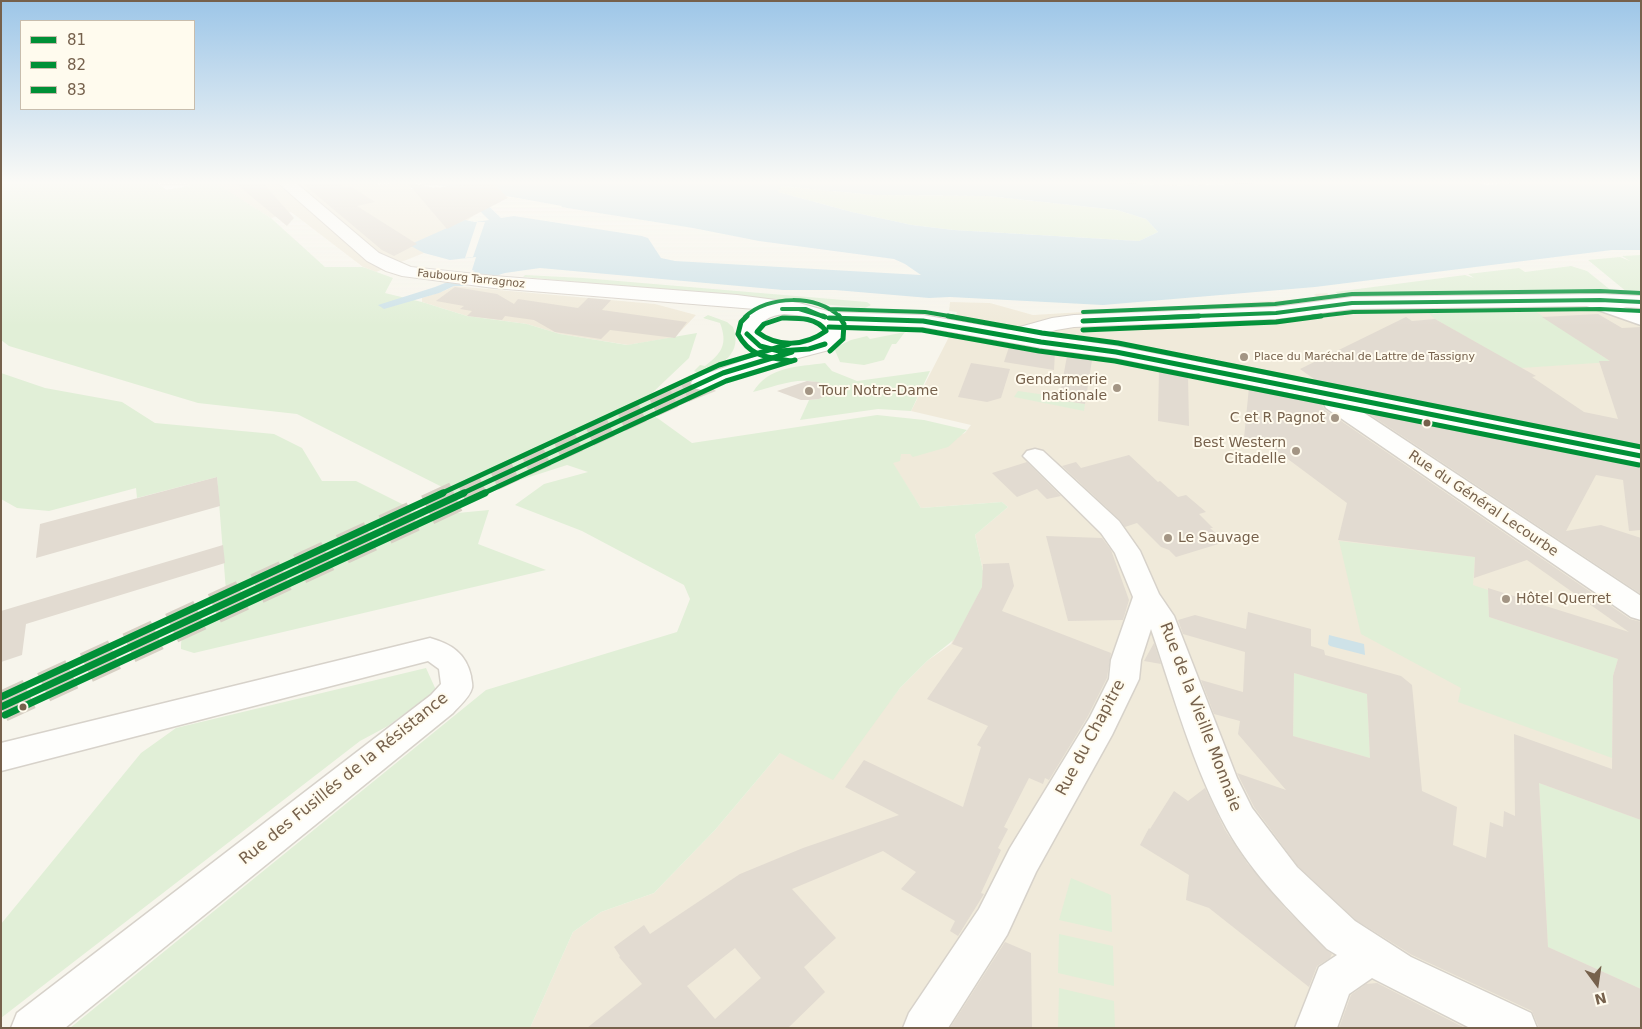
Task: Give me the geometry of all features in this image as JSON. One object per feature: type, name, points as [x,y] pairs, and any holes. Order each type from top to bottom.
[{"type":"main road","name":"Faubourg Tarragnoz","points":[[342,230],[373,256],[393,267],[409,272],[494,282],[744,302],[812,310],[829,318],[923,321]]},
{"type":"main road","name":"Faubourg Tarragnoz","points":[[657,295],[728,314],[739,320],[748,333],[767,349],[792,352]]},
{"type":"main road","points":[[993,332],[1027,333],[1052,324],[1074,321],[1276,312],[1352,303],[1587,300],[1641,302]]},
{"type":"main road","points":[[723,373],[748,333],[750,322],[766,312],[789,308]]},
{"type":"main road","points":[[829,318],[835,324],[836,331],[832,338]]},
{"type":"main road","points":[[702,383],[723,373],[792,352],[813,349],[832,338],[923,321],[1041,342],[1116,352],[1641,456]]},
{"type":"street","points":[[1587,300],[1641,319]]},
{"type":"street","name":"Rue du Général Lecourbe","points":[[1330,394],[1334,403],[1641,610]]},
{"type":"street","points":[[1035,456],[1110,527],[1127,551],[1147,597]]},
{"type":"street","name":"Rue de la Vieille Monnaie","points":[[1147,597],[1160,616],[1221,781],[1240,819],[1284,879],[1341,935],[1398,970],[1516,1028]]},
{"type":"street","name":"Rue du Chapitre","points":[[924,1028],[993,922],[1023,860],[1101,726],[1124,678],[1126,660],[1147,597]]},
{"type":"street","name":"Rue des Fusillés de la Résistance","points":[[1,757],[430,649],[446,656],[454,669],[457,687],[442,704],[32,1028]]},
{"type":"street","points":[[1316,1028],[1333,981],[1372,954]]},
{"type":"shaded area","points":[[315,230],[456,230],[434,249],[376,272],[363,267]]},
{"type":"shaded area","points":[[443,230],[604,230],[648,238],[661,258],[675,261],[921,275],[894,259],[759,241],[703,230],[954,230],[1139,241],[1158,232],[1156,230],[1641,230],[1641,250],[1612,250],[1315,287],[1103,305],[950,297],[929,298],[835,290],[783,290],[540,268],[505,273],[463,286],[454,286],[439,293],[384,309],[378,305],[435,287],[475,271],[472,270],[476,257],[450,260],[424,253],[409,245]]},
{"type":"shaded area","points":[[454,286],[655,304],[696,315],[675,337],[628,345],[560,334],[527,324],[467,316],[422,302],[422,298]]},
{"type":"shaded area","points":[[1327,293],[1332,297],[1641,298],[1641,1028],[530,1028],[573,932],[601,912],[654,893],[715,830],[780,753],[889,702],[927,661],[951,644],[983,571],[975,535],[1008,507],[1002,502],[921,508],[892,463],[900,454],[910,454],[965,433],[971,425],[911,411],[951,333],[984,338],[991,324],[955,317],[957,312],[949,311],[950,302],[990,303],[1033,315],[1318,298],[1314,294]]},
{"type":"shaded area","points":[[1329,635],[1364,644],[1365,655],[1330,646],[1328,644]]},
{"type":"green space","points":[[1,230],[284,230],[325,267],[363,267],[393,278],[385,293],[467,316],[527,324],[560,334],[627,345],[697,333],[689,358],[649,396],[656,417],[692,443],[877,415],[924,420],[967,430],[948,447],[913,457],[910,454],[901,454],[900,461],[893,463],[921,508],[1002,502],[1008,507],[975,535],[983,571],[982,587],[956,638],[927,661],[900,688],[833,780],[780,753],[715,830],[654,893],[601,912],[573,932],[530,1028],[70,1028],[486,690],[677,632],[690,599],[684,585],[582,531],[515,505],[544,484],[588,472],[567,465],[464,498],[297,414],[198,403],[9,346],[1,340]]},
{"type":"green space","points":[[954,230],[1156,230],[1158,232],[1139,241]]},
{"type":"green space","points":[[1641,255],[1641,298],[1633,297],[1588,260],[1620,257],[1630,261],[1622,256]]},
{"type":"green space","points":[[1571,266],[1587,271],[1618,296],[1341,297],[1335,292],[1465,275],[1474,278],[1468,274],[1519,268],[1525,272]]},
{"type":"green space","points":[[525,275],[583,278],[867,302],[871,305],[865,308],[523,277]]},
{"type":"green space","points":[[1424,309],[1532,309],[1611,362],[1521,368],[1435,319]]},
{"type":"green space","points":[[708,315],[727,322],[733,327],[735,344],[729,357],[701,375],[694,371],[700,365],[705,366],[716,357],[722,348],[723,342],[720,323],[703,318]]},
{"type":"green space","points":[[905,332],[896,344],[892,344],[884,360],[864,365],[840,362],[834,348],[851,340],[867,336],[870,339]]},
{"type":"green space","points":[[825,363],[832,371],[857,381],[930,371],[911,411],[878,409],[800,420],[809,400],[819,399],[824,385],[815,382],[797,381],[753,392],[760,383],[775,372],[794,367]]},
{"type":"green space","points":[[1,373],[45,388],[122,402],[155,423],[274,434],[302,448],[322,481],[356,481],[426,516],[489,510],[478,544],[546,570],[194,653],[181,649],[183,637],[189,629],[237,609],[239,602],[235,587],[226,591],[217,477],[137,498],[136,488],[49,511],[17,508],[1,499]]},
{"type":"green space","points":[[1018,391],[1060,397],[1059,400],[1085,404],[1084,411],[1014,397]]},
{"type":"green space","points":[[1339,541],[1475,557],[1473,585],[1488,590],[1489,617],[1618,659],[1613,676],[1612,758],[1458,702],[1461,688],[1361,634]]},
{"type":"green space","points":[[426,668],[436,690],[388,726],[360,741],[1,1018],[1,924],[141,753],[176,728]]},
{"type":"green space","points":[[1294,673],[1367,694],[1370,758],[1293,736]]},
{"type":"green space","points":[[1539,783],[1641,820],[1641,989],[1548,947]]},
{"type":"green space","points":[[1071,878],[1111,895],[1112,932],[1059,920]]},
{"type":"green space","points":[[1059,934],[1113,946],[1114,986],[1058,973]]},
{"type":"green space","points":[[1059,988],[1114,1001],[1115,1028],[1058,1028]]},
{"type":"pier","points":[[474,230],[482,230],[473,257],[465,258]]},
{"type":"building","points":[[358,230],[395,230],[417,244],[394,256],[382,250]]},
{"type":"building","points":[[455,287],[497,294],[514,304],[518,299],[578,308],[588,298],[611,300],[602,310],[687,322],[675,338],[610,330],[601,339],[555,332],[534,320],[505,316],[502,320],[467,316],[472,311],[460,309],[464,306],[436,301]]},
{"type":"building","points":[[1598,314],[1622,328],[1641,327],[1641,446],[1321,384],[1300,369],[1406,317],[1412,321],[1435,319],[1536,376],[1532,377],[1584,412],[1618,419],[1599,361],[1610,361],[1542,317]]},
{"type":"building","points":[[1010,344],[1055,352],[1054,370],[1004,362]]},
{"type":"building","points":[[1067,356],[1092,360],[1085,404],[1059,400]]},
{"type":"building","points":[[971,363],[1010,369],[1001,398],[987,402],[958,397]]},
{"type":"building","points":[[1159,369],[1188,375],[1189,426],[1158,421]]},
{"type":"building","points":[[690,375],[693,377],[689,384],[694,390],[703,392],[712,388],[716,391],[678,406],[658,394]]},
{"type":"building","name":"Tour Notre-Dame","points":[[807,381],[818,382],[837,390],[819,399],[809,400],[801,400],[777,391]]},
{"type":"building","points":[[1249,387],[1320,401],[1325,410],[1630,619],[1641,622],[1641,820],[1539,783],[1548,947],[1641,989],[1641,1028],[1539,1028],[1532,1011],[1412,955],[1356,920],[1298,866],[1254,807],[1237,773],[1286,790],[1238,734],[1240,721],[1214,714],[1201,680],[1243,692],[1245,652],[1183,634],[1178,620],[1195,615],[1246,629],[1248,612],[1311,629],[1311,646],[1324,650],[1325,655],[1401,676],[1412,685],[1422,791],[1457,807],[1453,845],[1486,858],[1490,822],[1503,827],[1504,811],[1515,816],[1514,734],[1612,769],[1613,676],[1618,659],[1489,617],[1488,588],[1629,632],[1527,560],[1474,578],[1475,557],[1338,540],[1347,503],[1265,442],[1244,438]],"holes":[[[1294,673],[1367,694],[1370,758],[1293,736]]]},
{"type":"building","points":[[1363,410],[1641,466],[1641,530],[1629,531],[1623,480],[1596,475],[1566,531],[1601,525],[1641,538],[1641,594]]},
{"type":"building","points":[[1129,455],[1158,482],[1160,481],[1178,497],[1186,495],[1206,512],[1199,514],[1225,542],[1176,557],[1169,550],[1161,547],[1137,523],[1125,527],[1120,520],[1062,466],[1076,462],[1081,468]]},
{"type":"building","points":[[1027,462],[1061,496],[1047,499],[1037,489],[1017,497],[992,473]]},
{"type":"building","points":[[217,477],[220,506],[36,558],[40,524]]},
{"type":"building","points":[[1046,536],[1102,538],[1111,550],[1129,600],[1123,620],[1068,621]]},
{"type":"building","points":[[223,545],[225,563],[26,624],[22,655],[1,662],[1,611]]},
{"type":"building","points":[[1009,563],[1014,586],[1002,611],[1111,653],[1107,678],[1088,716],[1049,780],[1045,778],[1043,784],[1029,778],[1004,827],[1008,829],[998,848],[1001,850],[981,893],[984,894],[958,936],[950,931],[955,921],[901,889],[916,872],[883,851],[792,889],[836,938],[804,967],[825,992],[788,1028],[587,1028],[642,984],[619,957],[614,947],[644,925],[650,934],[740,874],[803,848],[899,815],[845,787],[864,760],[963,807],[981,747],[977,745],[988,726],[927,699],[963,648],[952,644],[982,587],[983,564]],"holes":[[[735,948],[761,978],[715,1019],[687,986]]]},
{"type":"building","points":[[1154,643],[1161,664],[1144,661]]},
{"type":"building","points":[[1205,788],[1225,830],[1247,863],[1285,908],[1332,954],[1330,958],[1317,966],[1309,987],[1209,908],[1186,900],[1189,875],[1140,845],[1174,791],[1188,801]]},
{"type":"building","points":[[1005,942],[1031,953],[1032,1028],[950,1028]]},
{"type":"building","points":[[1377,983],[1465,1028],[1339,1028],[1351,995],[1366,984]]},
{"type":"tunnel","points":[[462,494],[702,383]]},
{"type":"tunnel","points":[[1,707],[464,493]]},
{"type":"transit line","name":"83","points":[[1083,312],[1275,304],[1352,294],[1600,291],[1641,293]]},
{"type":"transit line","name":"83","points":[[791,361],[761,356],[744,346],[738,334],[741,322],[752,311],[769,303],[792,300],[818,304],[833,311],[844,324],[843,339],[830,351]]},
{"type":"transit line","name":"81","points":[[1083,321],[1276,313],[1352,303],[1600,300],[1641,302]]},
{"type":"transit line","name":"81","points":[[782,309],[799,309],[825,317]]},
{"type":"transit line","name":"81","points":[[782,309],[806,309],[825,317]]},
{"type":"transit line","name":"83","points":[[829,309],[925,312],[1042,333],[1118,343],[1641,447]]},
{"type":"transit line","name":"82","points":[[1083,330],[1276,322],[1353,312],[1600,309],[1641,311]]},
{"type":"transit line","name":"82","points":[[782,318],[800,318],[813,321],[823,326],[826,331],[811,340],[792,343],[772,341],[757,332],[764,324],[782,318]]},
{"type":"transit line","name":"81","points":[[829,318],[923,321],[1041,342],[1116,352],[1641,456]]},
{"type":"transit line","name":"82","points":[[829,327],[922,330],[1039,351],[1115,361],[1639,465]]},
{"type":"transit line","name":"81","points":[[747,334],[760,346],[779,351]]},
{"type":"transit line","name":"83","points":[[1,697],[719,365],[789,344]]},
{"type":"transit line","name":"81","points":[[779,351],[809,349],[825,344]]},
{"type":"transit line","name":"81","points":[[1,707],[723,373],[792,352]]},
{"type":"transit line","name":"82","points":[[5,715],[726,381],[795,360]]},
{"type":"place","name":"Place du Maréchal de Lattre de Tassigny","points":[[1244,357]]},
{"type":"place","name":"Gendarmerie nationale","points":[[1117,388]]},
{"type":"place","name":"Tour Notre-Dame","points":[[809,391]]},
{"type":"place","name":"C et R Pagnot","points":[[1335,418]]},
{"type":"place","name":"Best Western Citadelle","points":[[1296,451]]},
{"type":"place","name":"Le Sauvage","points":[[1168,538]]},
{"type":"place","name":"Hôtel Querret","points":[[1506,599]]}]
